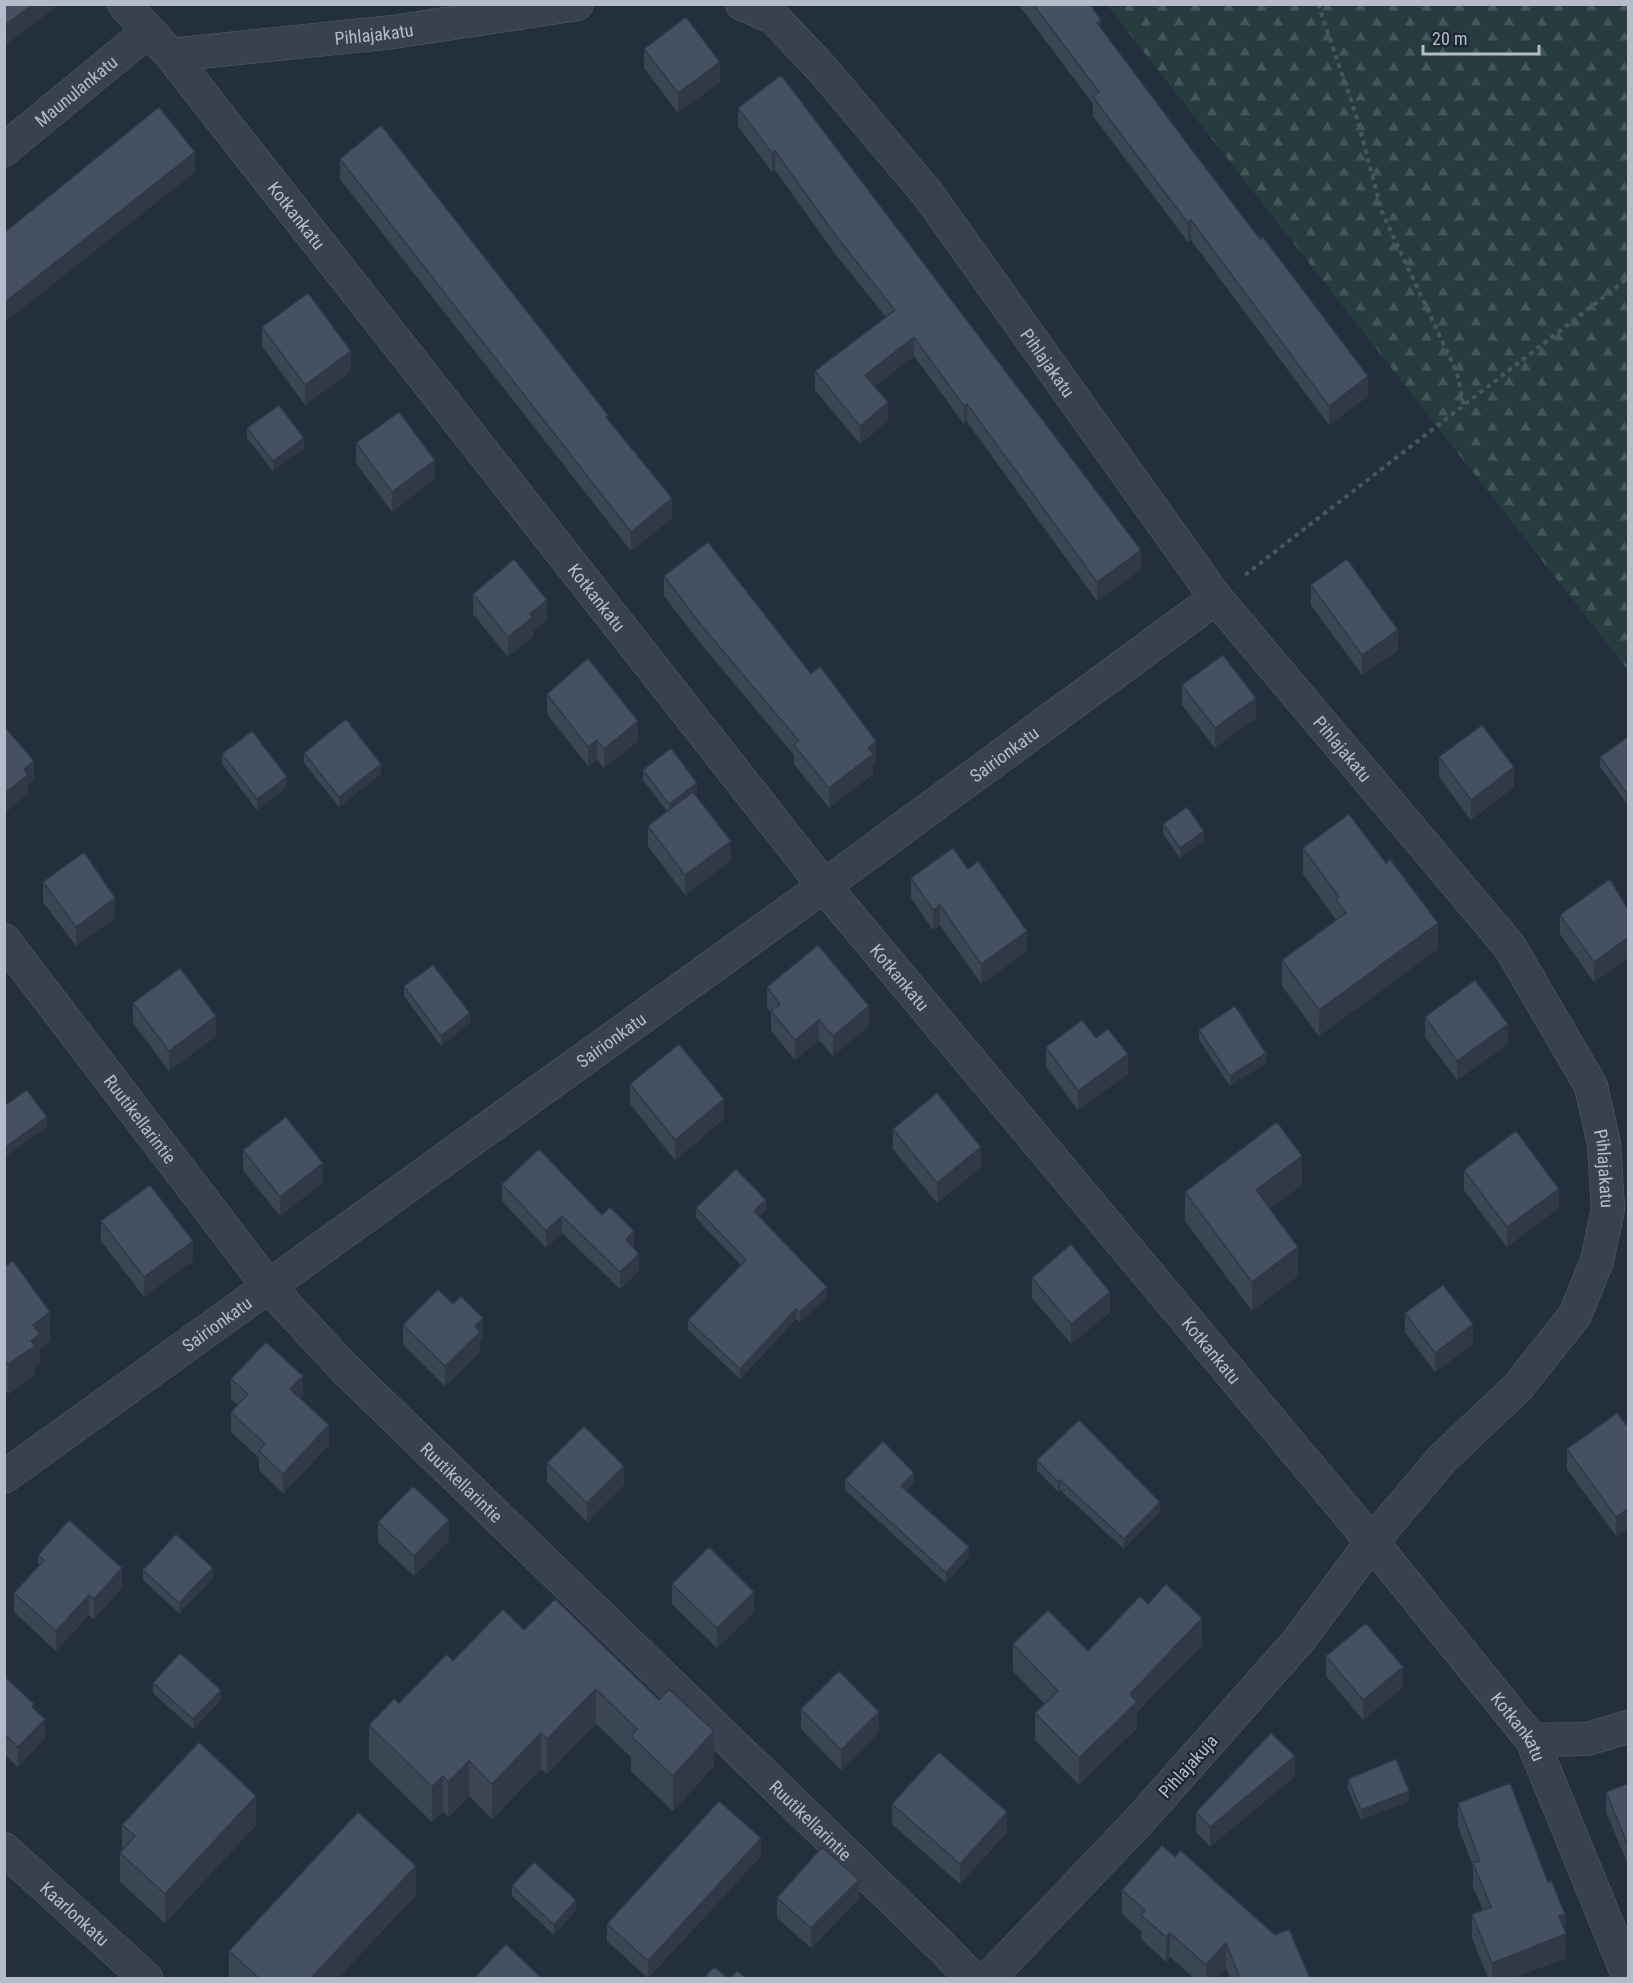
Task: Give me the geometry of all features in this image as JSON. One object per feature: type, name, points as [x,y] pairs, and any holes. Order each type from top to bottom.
[{"type":"street","name":"Kotkankatu","points":[[124,4],[147,32],[171,55],[824,886],[1372,1542],[1532,1740],[1629,1976]]},
{"type":"street","name":"Pihlajakatu","points":[[171,55],[393,32],[577,4]]},
{"type":"street","name":"Pihlajakatu","points":[[742,4],[773,17],[823,70],[927,194],[1216,598],[1510,946],[1591,1086],[1604,1144],[1608,1209],[1597,1261],[1575,1315],[1518,1387],[1442,1459],[1372,1542]]},
{"type":"street","name":"Maunulankatu","points":[[4,150],[147,32]]},
{"type":"street","name":"Sairionkatu","points":[[4,1477],[824,886],[1216,598]]},
{"type":"street","name":"Ruutikellarintie","points":[[4,940],[269,1287],[344,1368],[972,1978]]},
{"type":"street","name":"Pihlajakuja","points":[[989,1978],[1140,1820],[1299,1640],[1372,1542]]},
{"type":"street","points":[[1532,1740],[1587,1739],[1629,1727]]},
{"type":"street","name":"Kaarlonkatu","points":[[4,1849],[146,1978]]},
{"type":"path","points":[[1318,4],[1356,115],[1382,212],[1457,374],[1464,405]]},
{"type":"path","points":[[1216,598],[1629,278]]},
{"type":"green space","points":[[1107,5],[1628,5],[1628,670]]},
{"type":"building","points":[[4,4],[33,4],[4,26]]},
{"type":"building","points":[[1033,4],[1090,4],[1101,20],[1097,23],[1260,239],[1263,237],[1368,376],[1329,406],[1191,220],[1188,223],[1093,97],[1099,92]]},
{"type":"building","points":[[686,17],[720,62],[678,93],[644,49]]},
{"type":"building","points":[[781,75],[1141,550],[1097,582],[967,404],[964,406],[914,337],[865,375],[888,402],[860,426],[815,371],[895,310],[836,236],[775,151],[772,153],[738,108]]},
{"type":"building","points":[[159,107],[195,152],[4,303],[4,233]]},
{"type":"building","points":[[381,125],[608,415],[606,417],[672,498],[631,532],[340,159]]},
{"type":"building","points":[[308,293],[351,351],[305,385],[262,327]]},
{"type":"building","points":[[279,405],[304,438],[273,461],[247,428]]},
{"type":"building","points":[[399,412],[435,460],[392,492],[356,443]]},
{"type":"building","points":[[708,542],[811,674],[820,666],[876,741],[868,748],[873,754],[829,788],[794,745],[799,741],[701,625],[664,576]]},
{"type":"building","points":[[514,559],[547,600],[530,614],[533,617],[508,637],[473,594]]},
{"type":"building","points":[[1347,559],[1398,630],[1362,655],[1311,585]]},
{"type":"building","points":[[1223,655],[1256,698],[1215,728],[1182,685]]},
{"type":"building","points":[[588,658],[638,721],[604,749],[597,740],[588,747],[547,694]]},
{"type":"building","points":[[346,719],[381,764],[339,797],[304,753]]},
{"type":"building","points":[[1482,725],[1514,767],[1471,800],[1439,757]]},
{"type":"building","points":[[4,726],[34,761],[24,769],[28,775],[4,794]]},
{"type":"building","points":[[252,731],[287,777],[257,799],[222,754]]},
{"type":"building","points":[[1629,736],[1629,790],[1626,792],[1600,757]]},
{"type":"building","points":[[671,748],[697,783],[669,804],[643,770]]},
{"type":"building","points":[[693,792],[731,841],[685,875],[648,826]]},
{"type":"building","points":[[1187,807],[1204,831],[1180,848],[1163,824]]},
{"type":"building","points":[[1349,814],[1386,863],[1390,859],[1438,923],[1319,1010],[1282,960],[1346,913],[1336,900],[1339,897],[1303,848]]},
{"type":"building","points":[[953,848],[968,869],[978,861],[1027,931],[981,964],[940,905],[933,910],[911,878]]},
{"type":"building","points":[[84,852],[115,898],[76,927],[43,882]]},
{"type":"building","points":[[1610,879],[1629,911],[1629,937],[1594,962],[1560,915]]},
{"type":"building","points":[[818,945],[869,1006],[833,1036],[819,1020],[795,1040],[771,1011],[780,1004],[767,987]]},
{"type":"building","points":[[433,965],[470,1013],[441,1036],[404,986]]},
{"type":"building","points":[[180,968],[216,1016],[169,1051],[133,1003]]},
{"type":"building","points":[[1475,980],[1508,1024],[1457,1061],[1425,1017]]},
{"type":"building","points":[[1235,1006],[1266,1053],[1230,1076],[1199,1030]]},
{"type":"building","points":[[1082,1020],[1096,1038],[1108,1029],[1128,1054],[1078,1091],[1046,1047]]},
{"type":"building","points":[[679,1044],[724,1099],[675,1140],[630,1084]]},
{"type":"building","points":[[27,1090],[47,1117],[4,1148],[4,1106]]},
{"type":"building","points":[[937,1093],[981,1147],[937,1183],[893,1129]]},
{"type":"building","points":[[286,1117],[323,1163],[280,1197],[243,1150]]},
{"type":"building","points":[[1277,1122],[1302,1156],[1256,1190],[1298,1247],[1252,1282],[1185,1192]]},
{"type":"building","points":[[1516,1131],[1559,1189],[1507,1227],[1464,1170]]},
{"type":"building","points":[[539,1149],[602,1215],[610,1207],[634,1231],[626,1240],[639,1254],[620,1272],[562,1216],[546,1231],[502,1184]]},
{"type":"building","points":[[736,1169],[766,1200],[754,1211],[827,1287],[800,1312],[796,1309],[740,1369],[688,1320],[746,1260],[696,1208]]},
{"type":"building","points":[[150,1185],[193,1241],[144,1277],[101,1221]]},
{"type":"building","points":[[1071,1244],[1110,1292],[1071,1324],[1032,1278]]},
{"type":"building","points":[[13,1261],[50,1312],[33,1325],[40,1334],[31,1341],[35,1346],[8,1364],[4,1360],[4,1267]]},
{"type":"building","points":[[1443,1285],[1473,1324],[1435,1353],[1405,1313]]},
{"type":"building","points":[[438,1289],[453,1304],[461,1296],[483,1318],[475,1326],[480,1332],[445,1366],[403,1325]]},
{"type":"building","points":[[266,1342],[303,1376],[290,1389],[329,1425],[283,1474],[259,1451],[265,1444],[231,1412],[248,1394],[231,1379]]},
{"type":"building","points":[[1617,1413],[1629,1428],[1629,1508],[1616,1517],[1567,1449]]},
{"type":"building","points":[[1079,1420],[1160,1502],[1124,1539],[1060,1480],[1058,1482],[1037,1460]]},
{"type":"building","points":[[584,1426],[624,1466],[587,1503],[547,1463]]},
{"type":"building","points":[[883,1441],[914,1473],[901,1486],[969,1547],[946,1573],[845,1480]]},
{"type":"building","points":[[413,1486],[449,1520],[414,1556],[378,1522]]},
{"type":"building","points":[[69,1520],[122,1568],[94,1599],[89,1595],[56,1631],[14,1593],[44,1560],[38,1555]]},
{"type":"building","points":[[176,1534],[213,1568],[179,1603],[143,1570]]},
{"type":"building","points":[[709,1547],[754,1592],[717,1628],[672,1584]]},
{"type":"building","points":[[1166,1584],[1202,1618],[1130,1694],[1137,1702],[1079,1758],[1035,1713],[1058,1691],[1013,1644],[1048,1610],[1088,1651],[1140,1596],[1148,1604]]},
{"type":"building","points":[[555,1599],[659,1700],[669,1689],[714,1731],[673,1776],[631,1736],[637,1729],[596,1689],[547,1739],[541,1733],[492,1784],[469,1761],[448,1782],[443,1776],[432,1787],[369,1725],[394,1699],[399,1703],[447,1654],[453,1661],[503,1609],[524,1630]]},
{"type":"building","points":[[1366,1623],[1403,1667],[1363,1700],[1326,1656]]},
{"type":"building","points":[[180,1653],[221,1690],[193,1719],[153,1683]]},
{"type":"building","points":[[839,1671],[879,1712],[841,1750],[801,1709]]},
{"type":"building","points":[[4,1676],[34,1704],[32,1707],[45,1719],[18,1747],[4,1736]]},
{"type":"building","points":[[1271,1733],[1295,1756],[1210,1827],[1196,1812]]},
{"type":"building","points":[[199,1742],[256,1796],[165,1894],[120,1853],[135,1836],[122,1825]]},
{"type":"building","points":[[939,1752],[1007,1812],[960,1864],[892,1804]]},
{"type":"building","points":[[1396,1759],[1409,1791],[1361,1810],[1348,1779]]},
{"type":"building","points":[[1510,1783],[1548,1882],[1551,1880],[1565,1914],[1559,1916],[1566,1934],[1492,1963],[1472,1914],[1491,1907],[1473,1863],[1480,1861],[1458,1803]]},
{"type":"building","points":[[1629,1783],[1629,1848],[1606,1792]]},
{"type":"building","points":[[719,1801],[761,1838],[648,1961],[607,1924]]},
{"type":"building","points":[[358,1812],[416,1866],[311,1978],[259,1978],[229,1951]]},
{"type":"building","points":[[1162,1845],[1175,1857],[1180,1850],[1275,1935],[1289,1929],[1310,1978],[1240,1978],[1226,1943],[1206,1965],[1170,1933],[1166,1937],[1141,1915],[1145,1910],[1122,1890]]},
{"type":"building","points":[[822,1847],[859,1880],[811,1928],[777,1898]]},
{"type":"building","points":[[534,1862],[576,1900],[554,1925],[512,1886]]},
{"type":"building","points":[[506,1944],[541,1978],[479,1978],[476,1976]]},
{"type":"building","points":[[714,1967],[728,1978],[704,1978]]},
{"type":"building","points":[[737,1971],[746,1978],[730,1978]]}]
